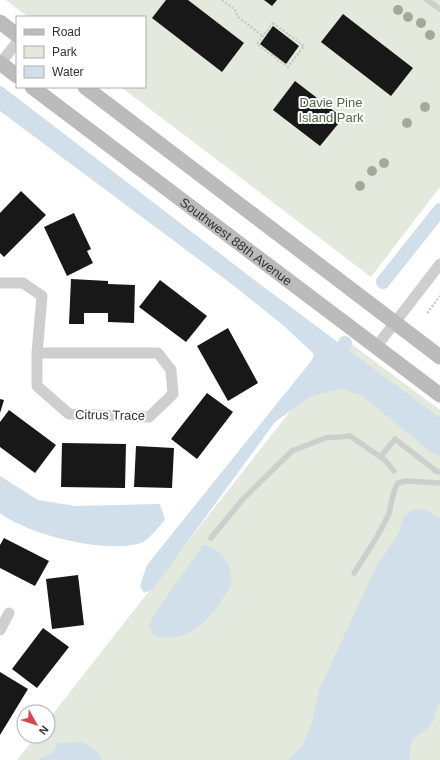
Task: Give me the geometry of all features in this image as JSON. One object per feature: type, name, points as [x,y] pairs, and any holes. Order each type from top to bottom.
[{"type":"main road","points":[[0,22],[16,34]]},
{"type":"main road","points":[[0,63],[16,75]]},
{"type":"main road","name":"Southwest 88th Avenue","points":[[33,88],[440,395]]},
{"type":"main road","points":[[86,88],[440,357]]},
{"type":"street","points":[[0,63],[16,43]]},
{"type":"street","points":[[376,347],[440,264]]},
{"type":"street","name":"Citrus Trace","points":[[0,282],[23,283],[42,296],[37,353],[37,386],[69,414],[149,417],[173,394],[171,370],[158,353],[37,353]]},
{"type":"street","points":[[0,630],[9,613]]},
{"type":"lane","points":[[428,0],[440,10]]},
{"type":"lane","points":[[211,538],[243,499],[292,451],[325,438],[350,436],[381,456],[394,471]]},
{"type":"lane","points":[[381,456],[395,440],[436,471],[440,472]]},
{"type":"lane","points":[[354,573],[389,513],[394,488],[398,483],[406,481],[440,483]]},
{"type":"path","points":[[222,0],[235,10],[238,17],[263,36]]},
{"type":"path","points":[[273,22],[304,46],[288,67],[257,44],[263,36],[273,22]]},
{"type":"path","points":[[427,313],[440,296]]},
{"type":"green space","name":"Davie Pine Island Park","points":[[6,0],[440,0],[440,187],[371,277],[122,88],[146,88],[146,16],[27,16]]},
{"type":"green space","points":[[346,340],[440,410],[440,760],[17,760],[30,744],[56,744],[56,710]]},
{"type":"water","points":[[0,86],[261,285],[440,418],[440,456],[431,452],[361,395],[340,389],[311,396],[275,422],[153,589],[144,593],[140,586],[147,565],[312,360],[314,354],[284,326],[229,282],[0,111]]},
{"type":"water","points":[[0,476],[38,500],[75,506],[160,504],[165,520],[151,536],[141,543],[126,546],[88,544],[48,535],[29,529],[0,513]]},
{"type":"water","points":[[414,509],[426,510],[440,518],[440,703],[437,707],[433,721],[429,727],[414,738],[410,750],[410,760],[287,760],[302,747],[312,722],[319,690],[368,584],[378,564],[398,535],[404,516]]},
{"type":"water","points":[[203,545],[209,546],[220,553],[228,565],[232,579],[230,587],[215,610],[201,625],[185,635],[165,638],[154,636],[149,626],[154,615]]},
{"type":"water","points":[[84,742],[97,752],[102,760],[37,760],[53,753],[57,743]]},
{"type":"building","points":[[166,0],[188,0],[244,43],[222,72],[152,18]]},
{"type":"building","points":[[264,0],[277,0],[272,6]]},
{"type":"building","points":[[343,14],[413,68],[391,96],[321,42]]},
{"type":"building","points":[[273,26],[299,46],[286,64],[260,44]]},
{"type":"building","points":[[295,81],[343,118],[320,146],[273,110]]},
{"type":"building","points":[[21,191],[46,215],[4,257],[0,253],[0,213]]},
{"type":"building","points":[[74,213],[91,249],[87,251],[93,263],[67,276],[44,227]]},
{"type":"building","points":[[71,279],[108,281],[108,284],[135,285],[134,323],[108,322],[108,313],[84,313],[84,324],[69,324]]},
{"type":"building","points":[[160,280],[207,316],[186,342],[139,307]]},
{"type":"building","points":[[228,328],[258,383],[228,401],[197,346]]},
{"type":"building","points":[[207,393],[233,412],[197,459],[171,439]]},
{"type":"building","points":[[0,399],[4,400],[0,413]]},
{"type":"building","points":[[9,410],[56,445],[35,473],[0,447],[0,422]]},
{"type":"building","points":[[62,443],[126,444],[125,488],[61,487]]},
{"type":"building","points":[[136,446],[174,448],[172,488],[134,487]]},
{"type":"building","points":[[4,538],[49,561],[35,586],[0,568],[0,545]]},
{"type":"building","points":[[78,575],[84,625],[52,629],[46,579]]},
{"type":"building","points":[[43,628],[69,647],[37,688],[12,669]]},
{"type":"building","points":[[0,672],[28,689],[19,704],[16,704],[16,709],[0,735]]},
{"type":"waterway","points":[[383,282],[440,210]]}]
